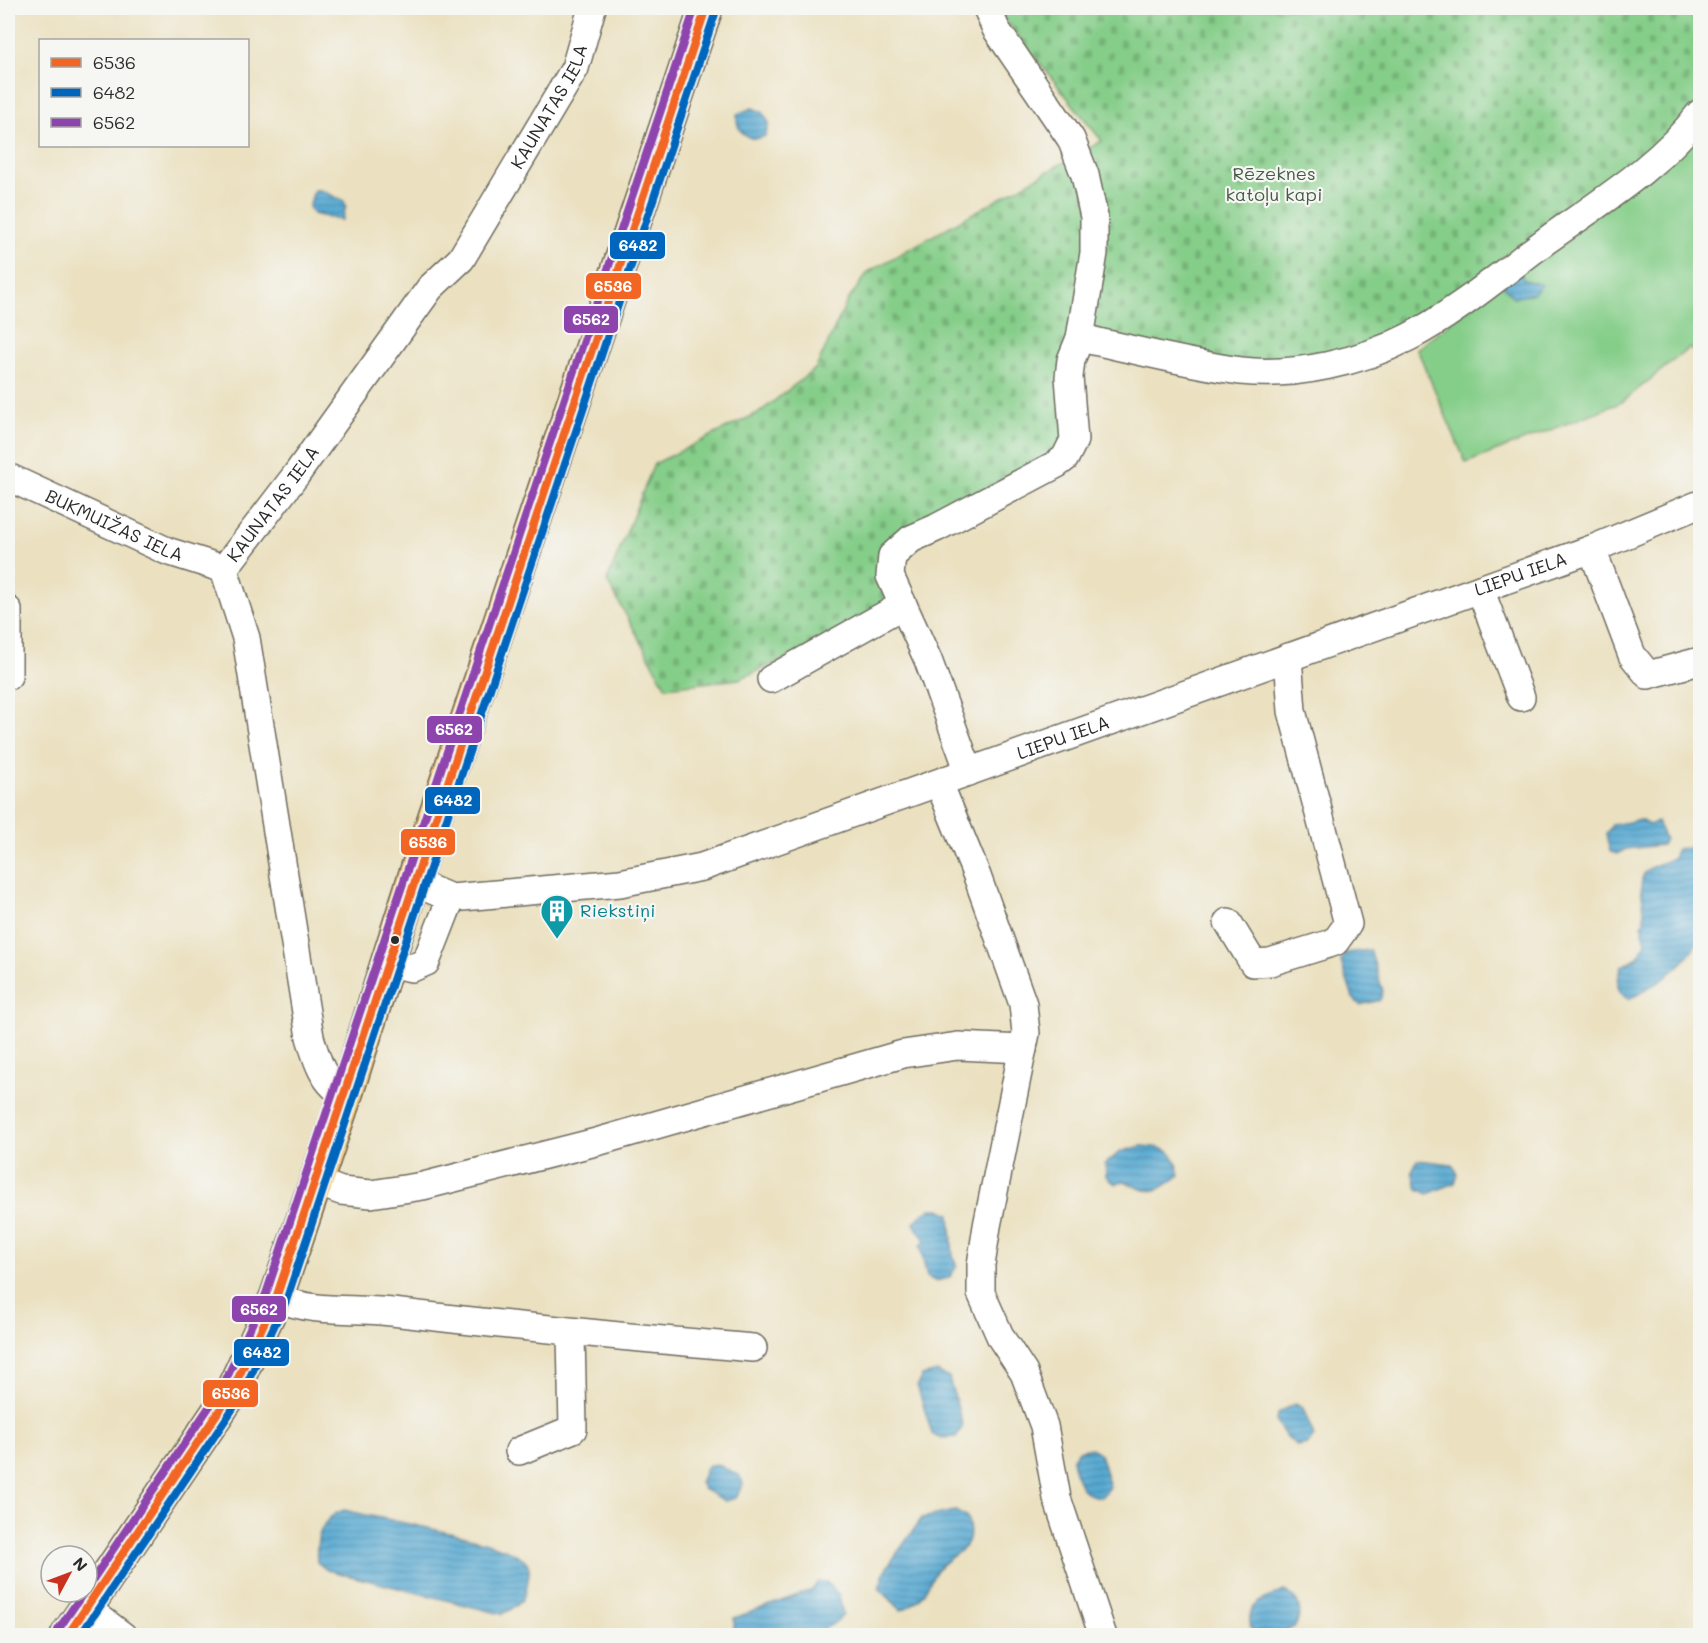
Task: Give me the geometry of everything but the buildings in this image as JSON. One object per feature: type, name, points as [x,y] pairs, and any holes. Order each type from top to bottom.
[{"type":"main road","points":[[67,1635],[231,1393],[276,1298],[317,1182],[413,882],[706,8]]},
{"type":"street","name":"KAUNATAS IELA","points":[[346,1094],[334,1088],[327,1078],[317,1060],[310,1037],[246,638],[224,569],[296,475],[430,288],[461,259],[575,68],[592,8]]},
{"type":"street","points":[[969,772],[928,660],[890,576],[892,556],[899,547],[1057,464],[1070,450],[1074,440],[1069,377],[1071,360],[1080,338],[1094,253],[1094,217],[1085,175],[1071,139],[996,29],[987,8]]},
{"type":"street","points":[[1080,338],[1251,371],[1279,372],[1329,364],[1374,352],[1411,336],[1437,319],[1634,177],[1677,141],[1701,113]]},
{"type":"street","name":"BUKMUIŽAS IELA","points":[[8,477],[167,551],[224,569]]},
{"type":"street","name":"LIEPU IELA","points":[[413,882],[451,898],[620,883],[702,867],[1592,549],[1701,504]]},
{"type":"street","points":[[1592,549],[1632,656],[1648,675],[1701,661]]},
{"type":"street","points":[[1480,589],[1521,697]]},
{"type":"street","points":[[771,679],[903,605]]},
{"type":"street","points":[[8,610],[8,675]]},
{"type":"street","points":[[1228,922],[1253,963],[1270,962],[1335,942],[1348,924],[1292,711],[1288,657]]},
{"type":"street","points":[[939,783],[978,876],[1023,1004],[1026,1033],[981,1265],[981,1293],[997,1301],[1001,1338],[1024,1373],[1044,1426],[1057,1498],[1103,1635]]},
{"type":"street","points":[[388,963],[412,968],[426,962],[451,898]]},
{"type":"street","points":[[317,1182],[341,1191],[371,1194],[423,1186],[600,1141],[903,1054],[958,1046],[1023,1049]]},
{"type":"street","points":[[276,1298],[317,1310],[364,1309],[571,1334],[753,1348]]},
{"type":"street","points":[[519,1451],[573,1429],[571,1334]]},
{"type":"street","points":[[85,1607],[123,1635]]},
{"type":"green space","name":"Rēzeknes katoļu kapi","points":[[1005,8],[1700,8],[1700,106],[1638,161],[1513,254],[1384,340],[1301,361],[1250,367],[1066,349],[1062,448],[889,540],[881,550],[892,600],[792,656],[739,679],[666,687],[607,581],[654,464],[760,412],[816,368],[847,302],[868,272],[1102,141],[999,12]]},
{"type":"green space","points":[[1700,126],[1700,359],[1689,348],[1622,402],[1466,463],[1417,349]]},
{"type":"water","points":[[752,108],[763,112],[769,123],[765,136],[749,137],[738,126],[737,114]]},
{"type":"water","points":[[314,190],[320,190],[344,201],[346,206],[342,220],[313,214],[309,207]]},
{"type":"water","points":[[1519,271],[1524,280],[1542,285],[1534,293],[1514,298],[1503,285]]},
{"type":"water","points":[[1640,820],[1649,825],[1657,822],[1665,839],[1662,845],[1626,849],[1617,854],[1610,852],[1606,834],[1612,825]]},
{"type":"water","points":[[1700,846],[1702,913],[1701,927],[1694,948],[1682,963],[1657,984],[1628,999],[1620,992],[1618,980],[1622,966],[1638,957],[1646,943],[1642,926],[1644,920],[1641,889],[1643,875],[1650,868],[1674,857],[1676,849]]},
{"type":"water","points":[[1370,950],[1383,991],[1380,1000],[1360,1005],[1353,998],[1341,962],[1345,953]]},
{"type":"water","points":[[1141,1146],[1157,1147],[1168,1151],[1178,1166],[1180,1175],[1165,1186],[1154,1190],[1142,1189],[1125,1181],[1115,1184],[1106,1176],[1105,1164],[1120,1152]]},
{"type":"water","points":[[1417,1160],[1452,1164],[1458,1174],[1455,1183],[1428,1194],[1418,1189],[1412,1172]]},
{"type":"water","points":[[931,1209],[940,1209],[950,1214],[953,1256],[957,1266],[949,1278],[935,1281],[927,1277],[920,1245],[925,1243],[914,1223],[922,1214]]},
{"type":"water","points":[[937,1372],[949,1378],[963,1426],[956,1437],[939,1438],[932,1434],[917,1385],[922,1376]]},
{"type":"water","points":[[1295,1404],[1303,1408],[1314,1436],[1307,1444],[1297,1446],[1284,1434],[1276,1421],[1279,1412]]},
{"type":"water","points":[[1092,1448],[1100,1454],[1110,1487],[1101,1497],[1093,1496],[1083,1490],[1077,1480],[1072,1460],[1078,1451]]},
{"type":"water","points":[[716,1464],[739,1475],[743,1483],[736,1498],[725,1501],[703,1489],[700,1482],[707,1466]]},
{"type":"water","points":[[344,1510],[467,1537],[512,1552],[525,1560],[528,1566],[526,1592],[521,1601],[501,1614],[327,1570],[317,1562],[319,1537],[325,1523],[336,1513]]},
{"type":"water","points":[[955,1511],[967,1517],[970,1529],[966,1545],[941,1565],[919,1599],[901,1610],[879,1588],[885,1570],[922,1518]]},
{"type":"water","points":[[818,1582],[827,1582],[839,1596],[843,1615],[833,1624],[821,1630],[793,1636],[734,1635],[734,1618],[812,1590]]},
{"type":"water","points":[[1284,1591],[1294,1597],[1299,1606],[1300,1611],[1295,1627],[1262,1636],[1252,1633],[1250,1615],[1252,1609],[1261,1601]]},
{"type":"transit line","name":"6562","points":[[99,1570],[222,1388],[266,1294],[695,8]]},
{"type":"transit line","name":"6536","points":[[67,1636],[231,1393],[276,1298],[706,8]]},
{"type":"transit line","name":"6482","points":[[80,1636],[240,1398],[286,1301],[716,11]]},
{"type":"transit line","name":"6562","points":[[58,1630],[76,1604]]},
{"type":"place","name":"Riekstiņi","points":[[557,940]]}]
